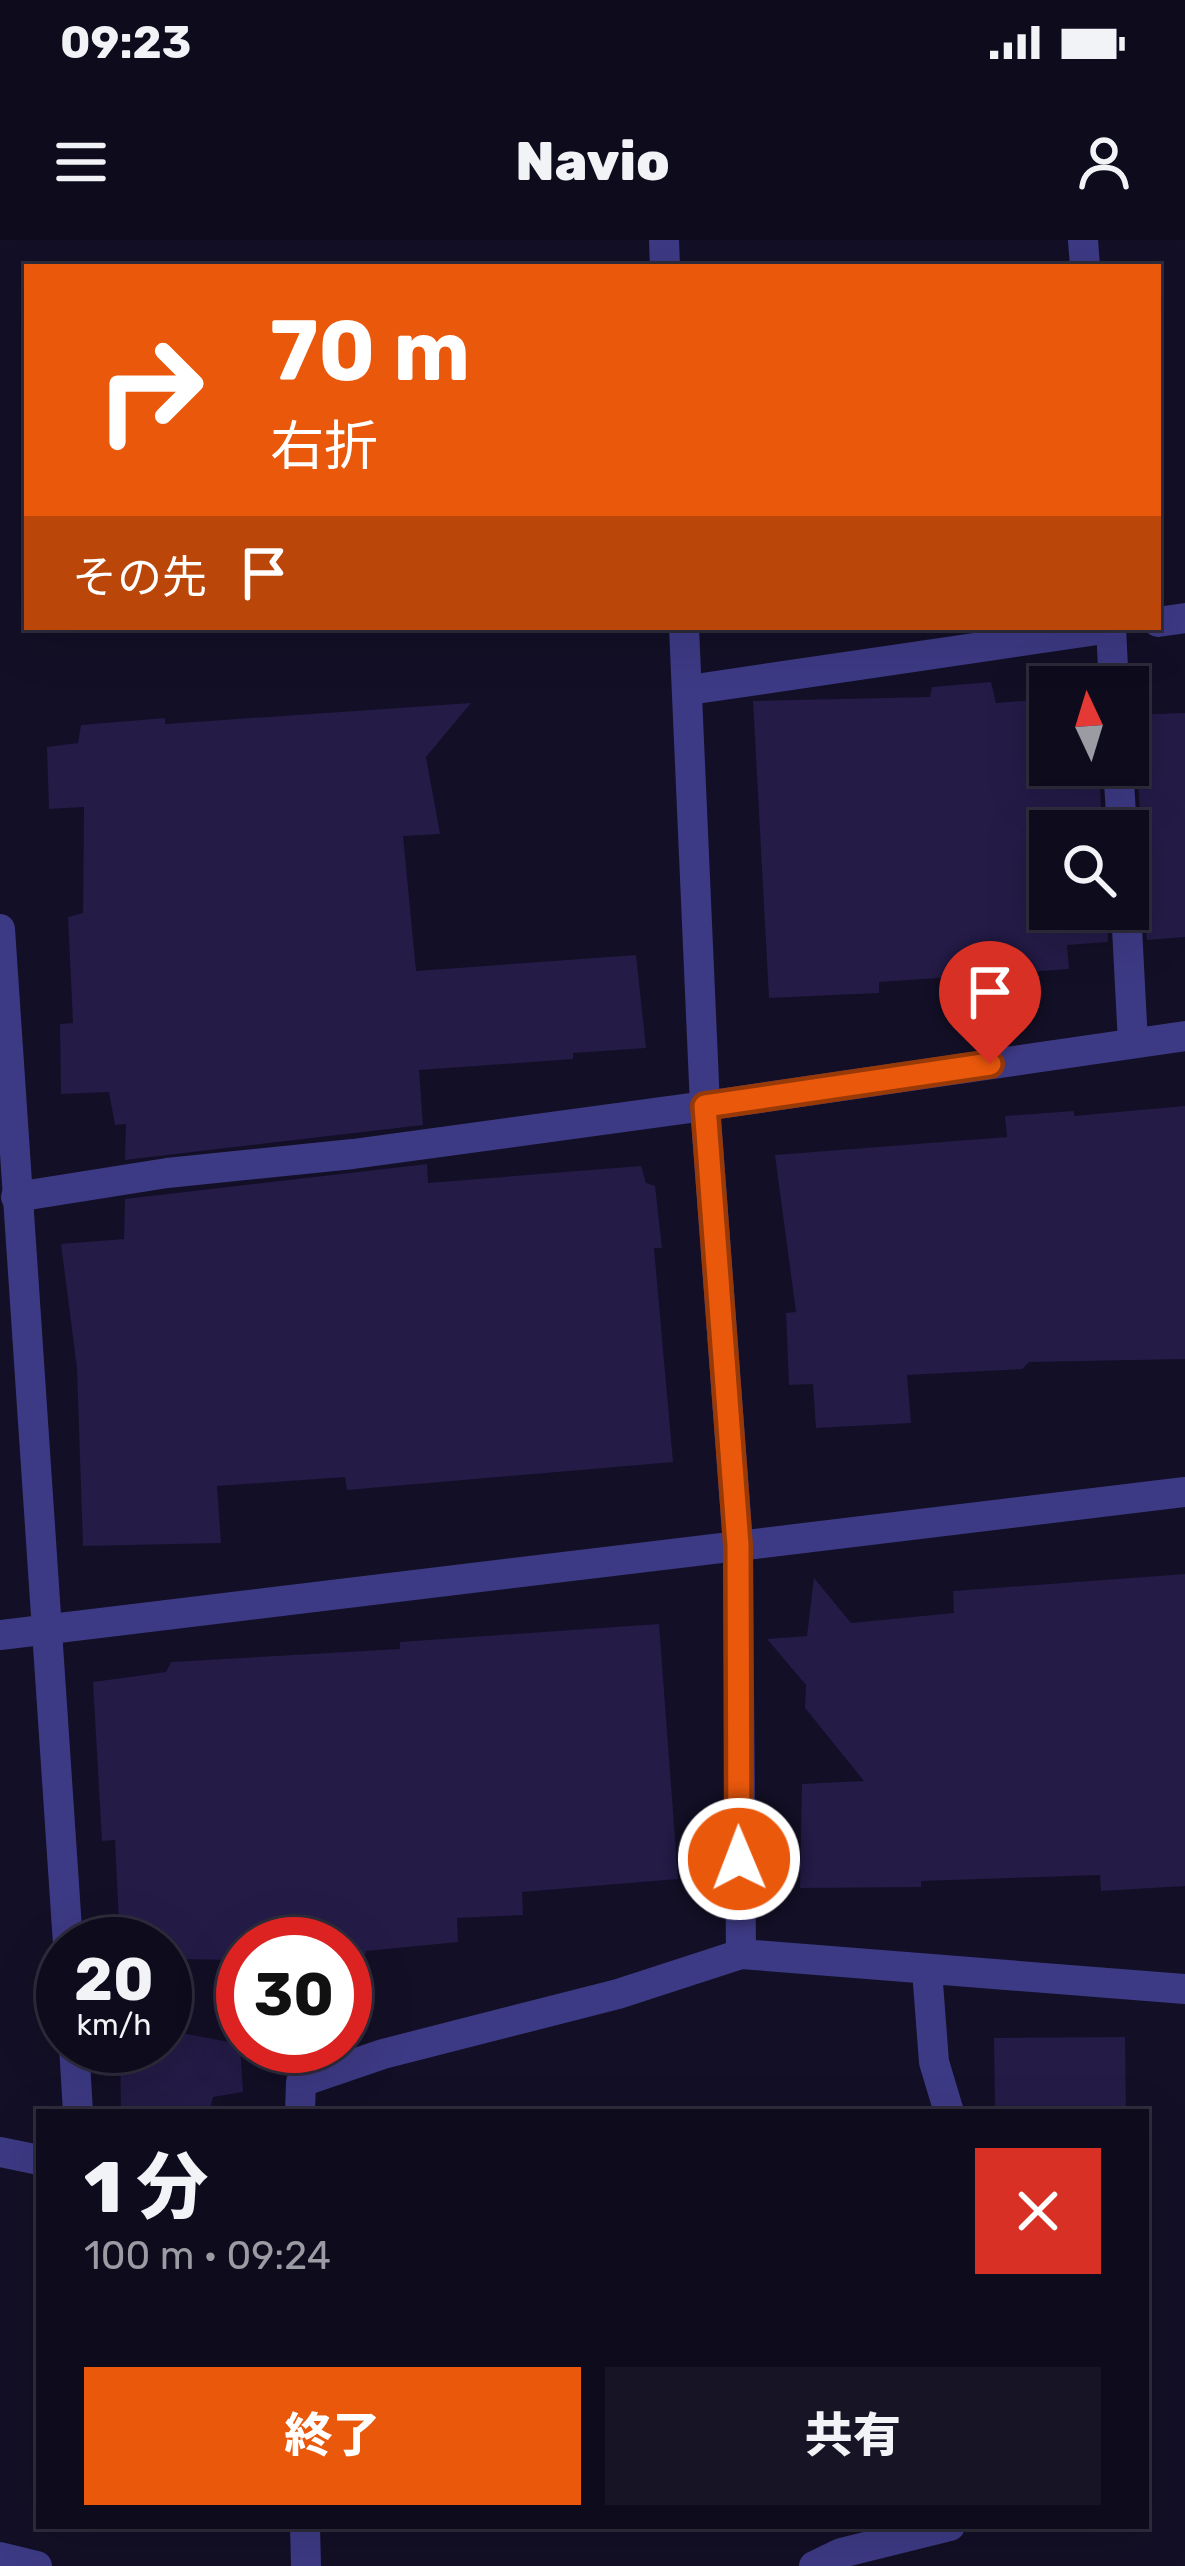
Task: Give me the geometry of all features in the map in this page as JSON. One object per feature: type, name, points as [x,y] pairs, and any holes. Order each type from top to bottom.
[{"type":"street","points":[[685,630],[705,1106],[738,1545],[741,1954]]},
{"type":"street","points":[[689,690],[1094,630]]},
{"type":"street","points":[[1114,630],[1114,666]]},
{"type":"street","points":[[0,929],[66,1917]]},
{"type":"street","points":[[1127,930],[1133,1043]]},
{"type":"street","points":[[16,1197],[167,1173],[353,1154],[705,1106],[1185,1036]]},
{"type":"street","points":[[0,1635],[1185,1492]]},
{"type":"street","points":[[300,2109],[301,2082],[383,2054],[618,1994],[741,1954],[1185,1989]]},
{"type":"street","points":[[927,1970],[934,2062],[948,2109]]},
{"type":"street","points":[[76,2073],[78,2109]]},
{"type":"street","points":[[0,2152],[36,2159]]},
{"type":"street","points":[[305,2529],[306,2566]]},
{"type":"street","points":[[814,2566],[841,2553],[938,2529]]},
{"type":"street","points":[[0,2557],[37,2566]]},
{"type":"building","points":[[991,682],[996,703],[1029,700],[1029,786],[1100,786],[1101,810],[1029,810],[1029,930],[1108,930],[1108,942],[1067,945],[1069,969],[879,982],[879,993],[769,998],[753,701],[930,697],[932,687]]},
{"type":"building","points":[[471,703],[426,757],[440,834],[403,836],[416,971],[636,955],[646,1048],[573,1053],[573,1059],[419,1070],[423,1125],[125,1160],[126,1124],[115,1125],[109,1092],[61,1094],[60,1024],[73,1023],[68,917],[83,913],[84,807],[49,809],[47,747],[78,743],[81,725],[165,718],[165,724]]},
{"type":"building","points":[[1185,713],[1185,937],[1147,940],[1149,810],[1140,810],[1138,786],[1149,786],[1149,714]]},
{"type":"building","points":[[1185,1106],[1185,1359],[1029,1362],[1022,1369],[907,1375],[911,1423],[816,1428],[813,1384],[789,1385],[786,1313],[796,1312],[775,1155],[1007,1137],[1005,1116],[1074,1111],[1074,1116]]},
{"type":"building","points":[[427,1164],[428,1183],[641,1166],[646,1183],[655,1186],[662,1248],[654,1248],[673,1462],[347,1490],[345,1477],[217,1486],[221,1543],[83,1546],[77,1368],[61,1244],[124,1239],[125,1199]]},
{"type":"building","points":[[1185,1574],[1185,1886],[1101,1891],[1100,1875],[921,1881],[921,1887],[800,1888],[802,1784],[864,1781],[805,1708],[806,1685],[767,1639],[807,1636],[814,1578],[851,1623],[954,1613],[953,1591]]},
{"type":"building","points":[[659,1624],[678,1879],[522,1892],[523,1915],[457,1918],[458,1942],[372,1950],[372,1917],[216,1917],[216,1960],[192,1959],[192,1917],[119,1917],[115,1840],[102,1841],[93,1682],[166,1672],[171,1662],[400,1649],[400,1642]]},
{"type":"building","points":[[192,2035],[216,2040],[216,2073],[242,2073],[243,2092],[213,2097],[210,2109],[121,2109],[120,2073],[192,2073]]},
{"type":"building","points":[[1125,2037],[1126,2109],[995,2109],[994,2038]]},
{"type":"route","points":[[739,1859],[738,1545],[705,1106],[990,1064]]}]
